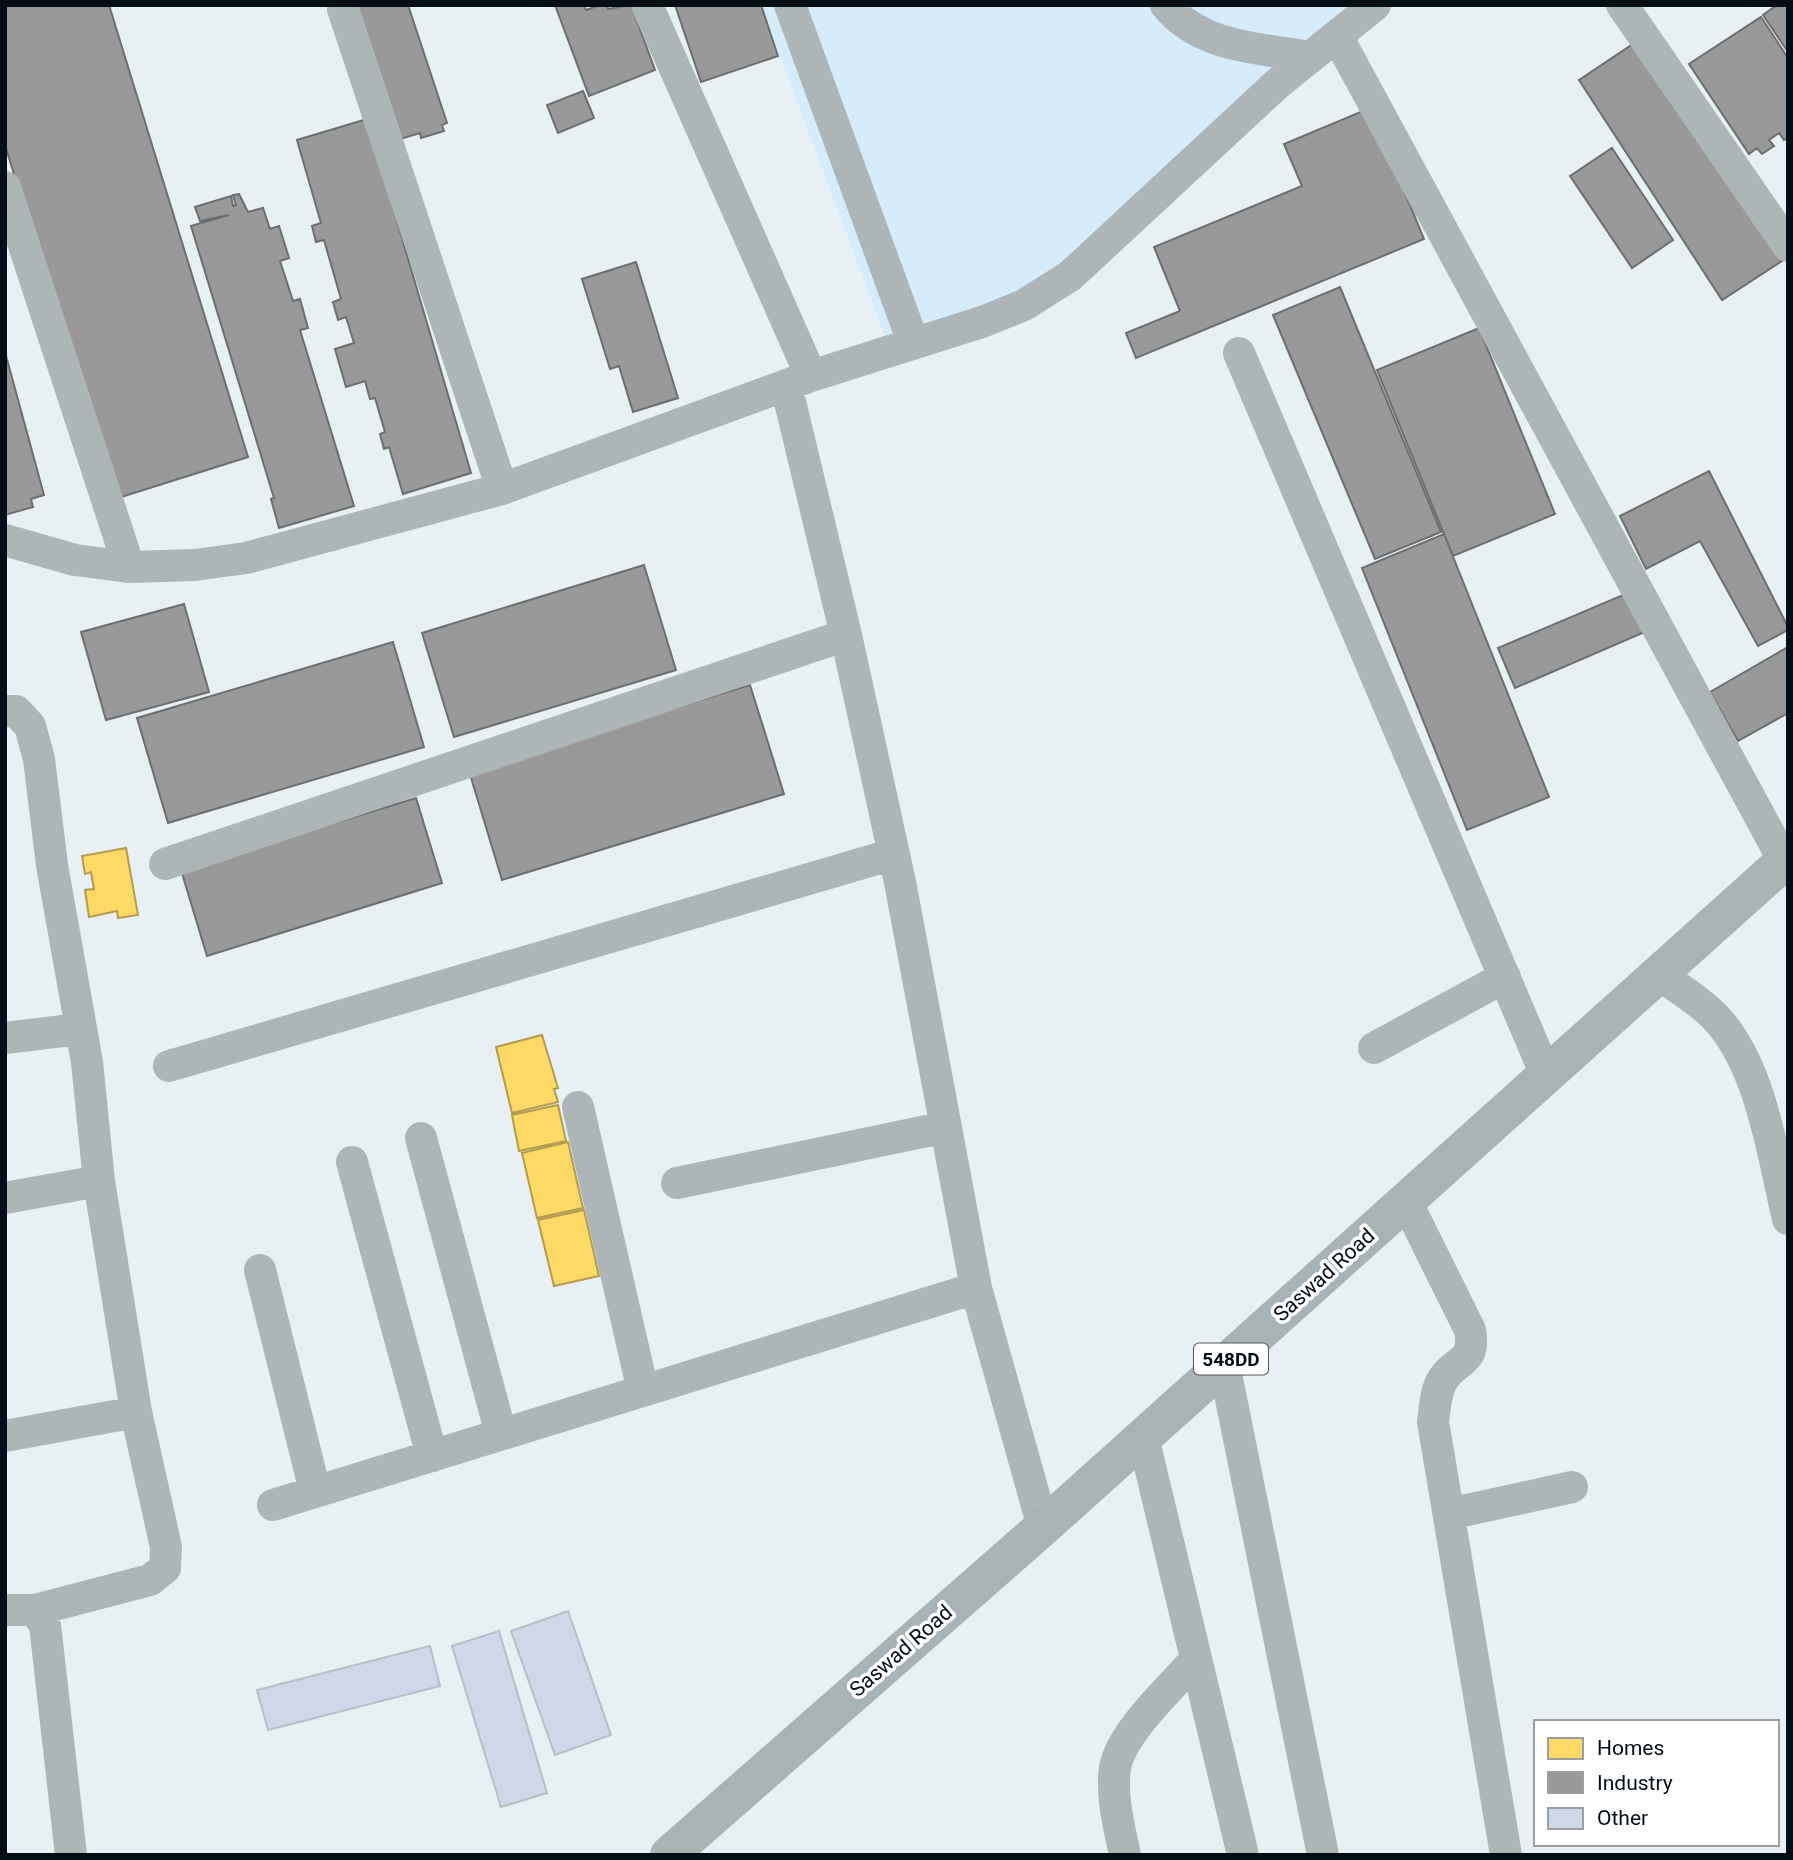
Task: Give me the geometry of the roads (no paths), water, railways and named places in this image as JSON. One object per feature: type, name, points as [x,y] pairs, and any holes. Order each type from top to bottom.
[{"type":"highway","name":"Saswad Road","points":[[669,1855],[1043,1527],[1786,859]]},
{"type":"street","points":[[647,5],[799,381],[846,635],[894,854],[976,1288],[1043,1527]]},
{"type":"street","points":[[790,5],[914,342]]},
{"type":"street","points":[[1166,5],[1178,19],[1220,41],[1311,57]]},
{"type":"street","points":[[5,541],[75,560],[129,567],[195,565],[246,558],[502,489],[799,381],[982,322],[1051,290],[1311,57],[1375,5]]},
{"type":"street","points":[[1622,5],[1788,246]]},
{"type":"street","points":[[343,9],[502,489]]},
{"type":"street","points":[[1337,36],[1786,859]]},
{"type":"street","points":[[5,187],[129,567]]},
{"type":"street","points":[[1238,353],[1546,1075]]},
{"type":"street","points":[[165,864],[846,635]]},
{"type":"street","points":[[5,711],[16,711],[30,726],[39,759],[79,1030],[87,1062],[99,1181],[136,1412],[166,1547],[165,1568],[150,1580],[20,1610]]},
{"type":"street","points":[[169,1066],[894,854]]},
{"type":"street","points":[[1658,974],[1715,1017],[1742,1058],[1760,1105],[1788,1219]]},
{"type":"street","points":[[1374,1048],[1505,977]]},
{"type":"street","points":[[5,1038],[79,1030]]},
{"type":"street","points":[[578,1107],[643,1391]]},
{"type":"street","points":[[677,1183],[946,1127]]},
{"type":"street","points":[[421,1138],[501,1434]]},
{"type":"street","points":[[352,1162],[432,1456]]},
{"type":"street","points":[[5,1198],[99,1181]]},
{"type":"street","points":[[1406,1201],[1470,1330],[1473,1345],[1467,1359],[1444,1378],[1436,1397],[1433,1422],[1506,1855]]},
{"type":"street","points":[[260,1270],[315,1491]]},
{"type":"street","points":[[273,1505],[976,1288]]},
{"type":"street","points":[[1224,1364],[1323,1855]]},
{"type":"street","points":[[5,1436],[136,1412]]},
{"type":"street","points":[[1143,1437],[1243,1855]]},
{"type":"street","points":[[1449,1514],[1572,1487]]},
{"type":"street","points":[[20,1610],[42,1616],[48,1640],[71,1855]]},
{"type":"street","points":[[1125,1855],[1115,1804],[1115,1766],[1126,1740],[1196,1659]]}]
